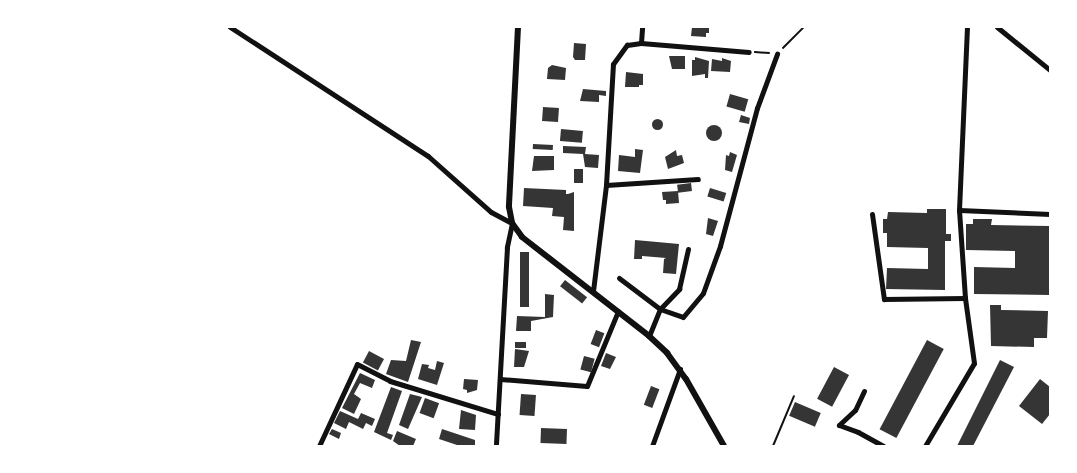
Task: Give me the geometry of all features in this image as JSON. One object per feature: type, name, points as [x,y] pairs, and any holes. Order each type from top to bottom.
[{"type":"street","points":[[230,27],[428,156],[491,212],[512,224],[522,237],[649,336],[680,369],[724,446]]},
{"type":"street","points":[[496,446],[507,247],[512,224],[509,207],[519,27]]},
{"type":"street","points":[[641,44],[642,27]]},
{"type":"street","points":[[925,446],[974,363],[965,298],[959,210],[967,27]]},
{"type":"street","points":[[997,27],[1050,70]]},
{"type":"street","points":[[593,291],[606,185],[613,64],[627,45],[641,44],[749,52]]},
{"type":"street","points":[[619,278],[660,309],[683,317],[704,293],[720,246],[757,108],[777,54]]},
{"type":"street","points":[[606,185],[698,179]]},
{"type":"street","points":[[959,210],[1050,214]]},
{"type":"street","points":[[873,214],[884,299],[965,298]]},
{"type":"street","points":[[649,336],[660,309],[679,289],[688,249]]},
{"type":"street","points":[[500,379],[587,386],[618,311]]},
{"type":"street","points":[[319,446],[357,364],[390,381],[498,414]]},
{"type":"street","points":[[652,446],[680,369]]},
{"type":"street","points":[[864,390],[855,410],[839,425],[858,432],[883,446]]},
{"type":"lane","points":[[772,446],[794,396]]},
{"type":"path","points":[[749,52],[777,54],[804,27]]},
{"type":"building","points":[[692,27],[709,27],[709,33],[706,33],[706,37],[691,36]]},
{"type":"building","points":[[574,43],[586,44],[585,60],[575,60],[573,57]]},
{"type":"building","points":[[669,56],[685,56],[685,69],[672,69]]},
{"type":"building","points":[[695,57],[709,61],[708,78],[705,78],[705,74],[692,76],[692,60],[695,60]]},
{"type":"building","points":[[722,58],[731,61],[730,72],[711,71],[712,59],[722,61]]},
{"type":"building","points":[[552,65],[566,68],[565,80],[547,79],[548,68]]},
{"type":"building","points":[[626,72],[643,74],[643,85],[625,87]]},
{"type":"building","points":[[583,89],[606,91],[606,96],[599,95],[599,102],[580,101]]},
{"type":"building","points":[[730,94],[748,99],[745,112],[726,106]]},
{"type":"building","points":[[543,107],[559,108],[558,122],[542,121]]},
{"type":"building","points":[[741,115],[750,118],[749,124],[739,122]]},
{"type":"building","points":[[657,119],[661,120],[661,128],[657,129],[653,128],[652,124],[653,120]]},
{"type":"building","points":[[714,125],[720,127],[722,133],[720,139],[714,141],[708,139],[706,133],[708,127]]},
{"type":"building","points":[[561,129],[583,131],[582,143],[560,141]]},
{"type":"building","points":[[533,144],[553,145],[553,150],[533,149]]},
{"type":"building","points":[[563,146],[586,147],[585,154],[599,155],[598,168],[585,167],[583,154],[563,153]]},
{"type":"building","points":[[635,149],[643,150],[640,173],[618,171],[619,155],[635,157]]},
{"type":"building","points":[[676,150],[677,156],[682,155],[684,163],[668,169],[665,157]]},
{"type":"building","points":[[730,152],[737,155],[732,172],[725,170],[726,155],[729,156]]},
{"type":"building","points":[[534,156],[554,156],[554,170],[532,171]]},
{"type":"building","points":[[574,169],[583,169],[583,183],[574,183]]},
{"type":"building","points":[[691,183],[692,191],[678,193],[677,185]]},
{"type":"building","points":[[524,188],[566,190],[566,194],[574,192],[574,231],[563,230],[564,217],[552,216],[553,208],[523,206]]},
{"type":"building","points":[[710,188],[726,193],[724,202],[707,197]]},
{"type":"building","points":[[678,191],[679,203],[666,204],[662,192]]},
{"type":"building","points":[[927,209],[946,209],[946,234],[951,234],[951,241],[945,241],[945,290],[886,289],[887,268],[928,269],[928,248],[887,247],[887,233],[883,233],[883,219],[887,219],[888,212],[927,213]]},
{"type":"building","points":[[708,218],[718,221],[713,236],[706,234]]},
{"type":"building","points":[[973,219],[992,219],[991,225],[1050,226],[1050,295],[974,294],[974,267],[1015,268],[1015,251],[966,250],[966,224],[973,224]]},
{"type":"building","points":[[635,240],[679,244],[676,274],[663,273],[666,258],[642,256],[642,259],[634,259]]},
{"type":"building","points":[[520,252],[529,252],[529,307],[520,307]]},
{"type":"building","points":[[565,280],[587,297],[582,304],[560,286]]},
{"type":"building","points":[[545,294],[554,295],[553,317],[531,321],[531,331],[516,331],[517,316],[545,317]]},
{"type":"building","points":[[990,305],[1001,305],[1001,310],[1048,311],[1047,338],[1034,338],[1034,347],[991,346]]},
{"type":"building","points":[[596,330],[604,333],[599,347],[591,344]]},
{"type":"building","points":[[411,340],[421,342],[408,382],[386,374],[391,360],[406,361]]},
{"type":"building","points":[[927,340],[944,349],[896,438],[880,429]]},
{"type":"building","points":[[515,342],[526,342],[526,348],[515,348]]},
{"type":"building","points":[[515,349],[529,351],[524,367],[514,367]]},
{"type":"building","points":[[369,351],[384,359],[378,370],[363,362]]},
{"type":"building","points":[[606,353],[616,357],[610,369],[601,366]]},
{"type":"building","points":[[584,356],[595,359],[591,372],[580,370]]},
{"type":"building","points":[[1000,360],[1014,367],[973,446],[957,446]]},
{"type":"building","points":[[437,361],[444,363],[437,385],[418,379],[422,364],[429,365],[428,368],[435,370]]},
{"type":"building","points":[[834,367],[849,375],[832,407],[817,399]]},
{"type":"building","points":[[360,373],[375,380],[372,388],[360,383],[354,394],[361,399],[354,414],[342,408]]},
{"type":"building","points":[[464,379],[478,380],[477,390],[467,393],[467,390],[463,389]]},
{"type":"building","points":[[1040,379],[1050,387],[1050,414],[1042,424],[1019,406]]},
{"type":"building","points":[[651,386],[659,389],[652,408],[644,405]]},
{"type":"building","points":[[391,387],[402,391],[387,433],[393,435],[391,440],[374,432]]},
{"type":"building","points":[[410,394],[422,397],[408,429],[399,425]]},
{"type":"building","points":[[521,394],[536,395],[534,416],[520,415]]},
{"type":"building","points":[[425,398],[439,403],[434,418],[420,413]]},
{"type":"building","points":[[795,402],[821,413],[815,427],[789,416]]},
{"type":"building","points":[[461,410],[476,415],[475,430],[459,429]]},
{"type":"building","points":[[340,411],[358,419],[361,413],[375,419],[372,426],[366,423],[363,429],[349,422],[346,429],[334,423]]},
{"type":"building","points":[[541,428],[567,429],[566,444],[540,443]]},
{"type":"building","points":[[332,429],[341,433],[339,439],[329,434]]},
{"type":"building","points":[[442,429],[475,440],[475,446],[460,446],[439,439]]},
{"type":"building","points":[[397,431],[416,439],[413,446],[400,446],[393,441]]}]
